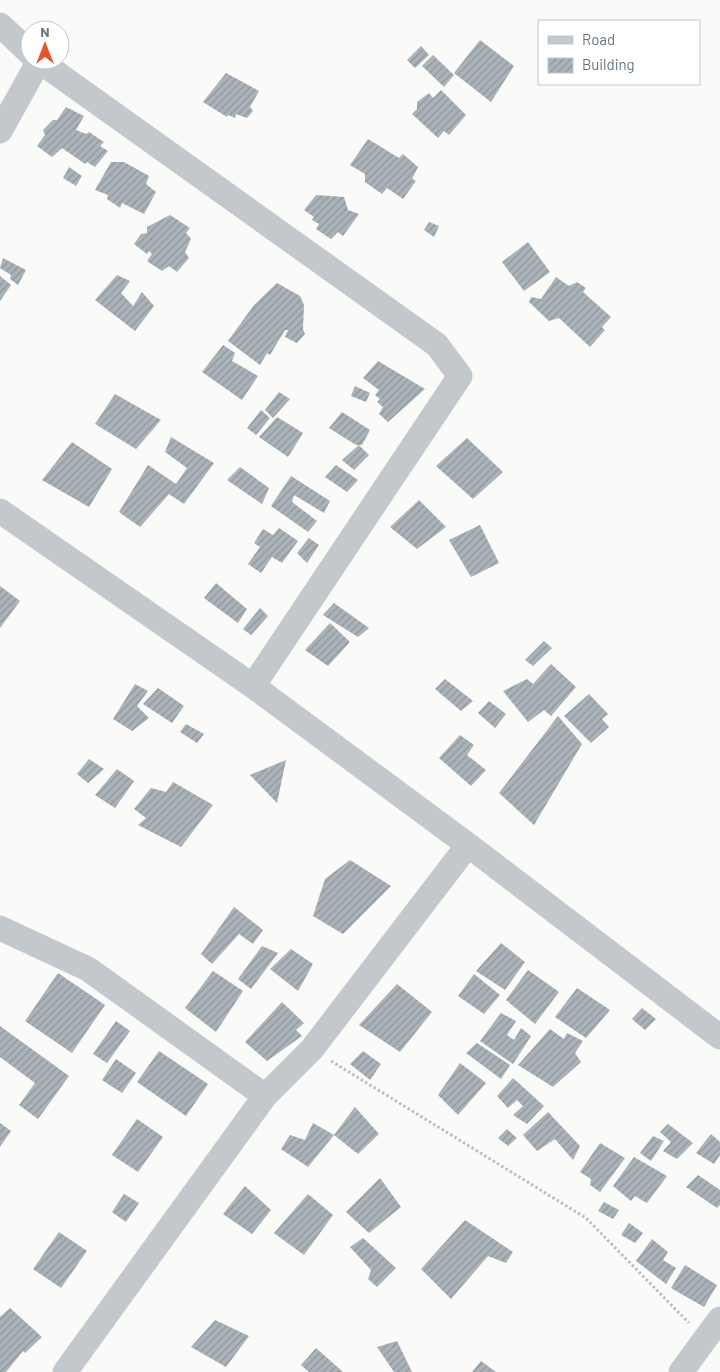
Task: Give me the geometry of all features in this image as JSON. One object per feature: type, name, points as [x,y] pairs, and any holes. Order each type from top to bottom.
[{"type":"street","points":[[0,25],[20,43]]},
{"type":"street","points":[[0,131],[30,70]]},
{"type":"street","points":[[53,70],[437,345],[460,376],[253,686]]},
{"type":"street","points":[[0,511],[253,686],[468,845],[720,1037]]},
{"type":"street","points":[[65,1372],[265,1096],[312,1049],[468,845]]},
{"type":"street","points":[[0,928],[88,969],[265,1096]]},
{"type":"street","points":[[681,1372],[720,1319]]},
{"type":"path","points":[[312,1049],[586,1218],[705,1339]]},
{"type":"building","points":[[480,40],[514,66],[491,102],[454,73]]},
{"type":"building","points":[[421,46],[429,55],[415,68],[407,60]]},
{"type":"building","points":[[433,55],[454,75],[444,87],[422,66]]},
{"type":"building","points":[[226,73],[259,91],[250,107],[253,111],[247,118],[236,114],[235,118],[228,115],[227,117],[203,102]]},
{"type":"building","points":[[441,90],[466,115],[449,135],[444,131],[438,138],[412,114],[417,109],[417,102],[429,93],[433,98]]},
{"type":"building","points":[[66,107],[84,116],[76,130],[86,134],[89,132],[104,142],[100,146],[108,151],[95,167],[87,162],[85,164],[62,148],[52,157],[37,146],[45,135],[43,130],[53,120],[57,120]]},
{"type":"building","points":[[368,139],[399,158],[403,154],[418,167],[412,179],[416,181],[403,199],[387,188],[382,194],[365,182],[365,174],[350,165]]},
{"type":"building","points":[[111,162],[124,162],[149,176],[146,184],[156,192],[144,214],[122,203],[120,208],[107,199],[108,195],[95,190]]},
{"type":"building","points":[[69,167],[82,176],[76,186],[63,178]]},
{"type":"building","points":[[316,195],[344,197],[348,210],[359,214],[343,236],[338,232],[331,239],[316,229],[319,224],[312,220],[314,217],[304,210]]},
{"type":"building","points":[[170,215],[190,228],[186,233],[191,239],[185,252],[189,258],[177,272],[169,266],[162,271],[147,261],[152,254],[149,251],[147,254],[134,244],[141,234],[147,233],[147,227]]},
{"type":"building","points":[[429,222],[439,226],[434,237],[424,230]]},
{"type":"building","points":[[528,242],[550,272],[524,291],[502,262]]},
{"type":"building","points":[[3,258],[26,270],[18,285],[10,279],[11,275],[0,268]]},
{"type":"building","points":[[117,275],[130,281],[121,293],[133,306],[142,292],[154,306],[135,331],[95,300]]},
{"type":"building","points":[[0,276],[11,285],[0,301]]},
{"type":"building","points":[[556,277],[569,286],[577,282],[586,288],[583,292],[611,317],[602,327],[605,330],[590,347],[559,318],[549,321],[529,302],[531,297],[541,299]]},
{"type":"building","points":[[277,283],[300,296],[304,305],[303,329],[305,334],[297,343],[285,337],[288,330],[285,330],[270,355],[267,353],[260,365],[228,341],[254,305]]},
{"type":"building","points":[[223,345],[235,353],[232,361],[258,376],[242,400],[202,372]]},
{"type":"building","points":[[378,361],[425,389],[388,422],[379,414],[383,407],[377,402],[380,399],[375,395],[379,390],[363,378]]},
{"type":"building","points":[[355,386],[370,393],[366,402],[351,396]]},
{"type":"building","points":[[279,392],[290,399],[273,418],[265,410]]},
{"type":"building","points":[[115,394],[161,420],[136,449],[95,424]]},
{"type":"building","points":[[261,410],[270,418],[256,435],[247,428]]},
{"type":"building","points":[[342,412],[370,430],[362,445],[356,445],[329,428]]},
{"type":"building","points":[[277,417],[303,433],[288,457],[259,437]]},
{"type":"building","points":[[171,437],[214,463],[184,504],[169,494],[140,527],[119,512],[148,465],[176,484],[187,468],[165,452]]},
{"type":"building","points":[[467,438],[503,472],[473,499],[436,466]]},
{"type":"building","points":[[72,442],[112,469],[89,507],[42,480]]},
{"type":"building","points":[[359,445],[369,455],[354,470],[342,460]]},
{"type":"building","points":[[336,465],[358,480],[347,492],[325,477]]},
{"type":"building","points":[[240,467],[269,488],[262,504],[227,480]]},
{"type":"building","points":[[291,476],[330,501],[324,513],[294,495],[292,502],[317,521],[308,532],[271,506]]},
{"type":"building","points":[[419,500],[446,527],[417,549],[390,527]]},
{"type":"building","points":[[480,525],[499,563],[471,577],[449,540]]},
{"type":"building","points":[[279,528],[298,541],[282,563],[272,557],[261,573],[248,564],[260,547],[254,543],[263,529],[273,535]]},
{"type":"building","points":[[309,538],[319,545],[307,563],[297,553]]},
{"type":"building","points":[[216,583],[247,609],[238,623],[204,598]]},
{"type":"building","points":[[0,586],[20,601],[0,628]]},
{"type":"building","points":[[334,603],[369,628],[358,637],[323,615]]},
{"type":"building","points":[[260,608],[268,616],[251,635],[243,629]]},
{"type":"building","points":[[330,623],[350,642],[328,666],[305,650]]},
{"type":"building","points":[[544,641],[552,648],[533,666],[525,660]]},
{"type":"building","points":[[551,664],[576,687],[551,716],[544,710],[528,722],[503,691],[527,679],[533,684]]},
{"type":"building","points":[[445,679],[473,701],[461,711],[435,689]]},
{"type":"building","points":[[135,684],[148,691],[137,706],[149,718],[132,731],[113,719]]},
{"type":"building","points":[[158,688],[184,706],[172,723],[143,704]]},
{"type":"building","points":[[589,694],[608,714],[602,719],[609,727],[591,743],[564,716]]},
{"type":"building","points":[[489,701],[506,714],[495,728],[478,713]]},
{"type":"building","points":[[558,716],[582,744],[534,825],[499,793]]},
{"type":"building","points":[[186,724],[204,734],[197,743],[180,732]]},
{"type":"building","points":[[460,735],[474,745],[467,755],[486,770],[471,786],[439,758]]},
{"type":"building","points":[[89,759],[104,769],[88,783],[77,774]]},
{"type":"building","points":[[286,760],[277,803],[250,775]]},
{"type":"building","points":[[117,769],[134,781],[115,808],[95,795]]},
{"type":"building","points":[[173,782],[213,805],[181,847],[138,825],[146,818],[134,809],[151,788],[166,792]]},
{"type":"building","points":[[350,860],[391,886],[343,934],[313,916],[325,879]]},
{"type":"building","points":[[234,907],[263,930],[253,944],[239,934],[212,964],[201,954]]},
{"type":"building","points":[[501,943],[525,962],[505,990],[476,971]]},
{"type":"building","points":[[262,946],[278,953],[251,989],[238,979]]},
{"type":"building","points":[[291,949],[313,964],[298,991],[270,969]]},
{"type":"building","points":[[528,970],[559,992],[535,1024],[506,1000]]},
{"type":"building","points":[[213,971],[243,991],[216,1032],[185,1008]]},
{"type":"building","points":[[58,973],[105,1005],[72,1053],[25,1021]]},
{"type":"building","points":[[474,974],[500,995],[484,1014],[458,996]]},
{"type":"building","points":[[397,984],[432,1012],[400,1052],[359,1025]]},
{"type":"building","points":[[577,988],[610,1010],[586,1038],[555,1017]]},
{"type":"building","points":[[282,1002],[304,1023],[296,1030],[302,1036],[267,1061],[245,1042]]},
{"type":"building","points":[[642,1008],[656,1019],[645,1030],[632,1019]]},
{"type":"building","points":[[501,1013],[516,1021],[507,1035],[514,1040],[521,1028],[531,1036],[513,1064],[480,1041]]},
{"type":"building","points":[[116,1021],[130,1031],[107,1063],[93,1054]]},
{"type":"building","points":[[0,1026],[69,1076],[38,1119],[19,1105],[35,1083],[0,1057]]},
{"type":"building","points":[[550,1029],[564,1039],[567,1033],[583,1041],[575,1053],[581,1062],[553,1087],[518,1065]]},
{"type":"building","points":[[477,1043],[510,1065],[501,1079],[466,1053]]},
{"type":"building","points":[[159,1051],[208,1084],[186,1116],[137,1082]]},
{"type":"building","points":[[363,1051],[381,1064],[370,1080],[350,1064]]},
{"type":"building","points":[[116,1059],[136,1073],[122,1093],[102,1080]]},
{"type":"building","points":[[460,1063],[486,1083],[458,1115],[438,1095]]},
{"type":"building","points":[[513,1078],[544,1106],[527,1124],[513,1115],[523,1106],[517,1100],[508,1108],[497,1096]]},
{"type":"building","points":[[355,1107],[379,1134],[358,1154],[334,1135]]},
{"type":"building","points":[[548,1112],[580,1146],[573,1160],[555,1139],[537,1151],[523,1135]]},
{"type":"building","points":[[137,1119],[163,1137],[138,1172],[112,1155]]},
{"type":"building","points":[[0,1123],[11,1131],[0,1147]]},
{"type":"building","points":[[313,1123],[334,1135],[308,1167],[281,1149],[290,1135],[305,1140]]},
{"type":"building","points":[[668,1124],[693,1143],[677,1159],[663,1151],[671,1142],[660,1132]]},
{"type":"building","points":[[507,1129],[517,1138],[508,1146],[498,1138]]},
{"type":"building","points":[[711,1134],[720,1142],[720,1155],[714,1164],[696,1153]]},
{"type":"building","points":[[653,1136],[664,1141],[651,1161],[640,1153]]},
{"type":"building","points":[[600,1143],[625,1158],[600,1192],[590,1185],[591,1179],[580,1172]]},
{"type":"building","points":[[634,1157],[667,1176],[647,1203],[635,1196],[631,1201],[613,1186]]},
{"type":"building","points":[[698,1175],[720,1190],[720,1205],[717,1208],[686,1187]]},
{"type":"building","points":[[380,1178],[401,1207],[369,1233],[346,1212]]},
{"type":"building","points":[[245,1186],[271,1210],[252,1234],[223,1214]]},
{"type":"building","points":[[124,1194],[139,1203],[126,1222],[112,1212]]},
{"type":"building","points":[[308,1194],[333,1215],[304,1255],[274,1233]]},
{"type":"building","points":[[604,1202],[619,1210],[613,1219],[598,1211]]},
{"type":"building","points":[[465,1220],[513,1252],[506,1263],[488,1256],[451,1299],[421,1269]]},
{"type":"building","points":[[629,1223],[643,1233],[635,1243],[621,1235]]},
{"type":"building","points":[[59,1232],[87,1251],[61,1288],[33,1269]]},
{"type":"building","points":[[363,1238],[396,1268],[377,1287],[368,1279],[371,1270],[350,1247]]},
{"type":"building","points":[[652,1239],[668,1252],[663,1260],[676,1268],[666,1284],[636,1261]]},
{"type":"building","points":[[685,1265],[717,1285],[704,1307],[671,1288]]},
{"type":"building","points":[[10,1308],[42,1337],[25,1353],[23,1351],[6,1372],[0,1372],[0,1317]]},
{"type":"building","points":[[215,1320],[249,1336],[226,1367],[191,1347]]},
{"type":"building","points":[[397,1341],[412,1372],[394,1372],[377,1347]]},
{"type":"building","points":[[316,1348],[343,1372],[309,1372],[301,1365]]},
{"type":"building","points":[[481,1361],[496,1372],[472,1372]]}]
